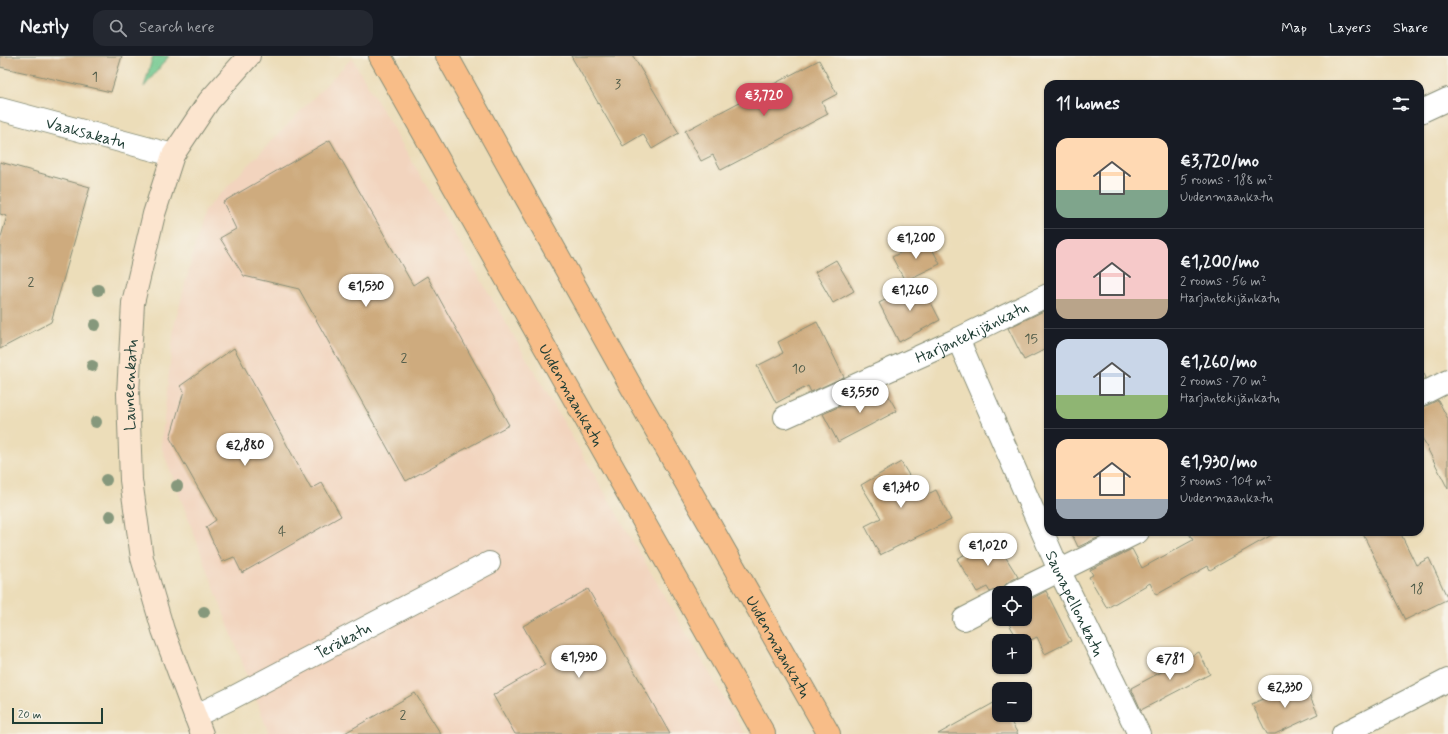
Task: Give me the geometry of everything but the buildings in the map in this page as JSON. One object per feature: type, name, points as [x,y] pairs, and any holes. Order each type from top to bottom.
[{"type":"main road","name":"Uudenmaankatu","points":[[380,56],[764,734]]},
{"type":"main road","name":"Uudenmaankatu","points":[[448,56],[632,388],[829,734]]},
{"type":"street","name":"Launeenkatu","points":[[199,725],[163,630],[142,558],[131,480],[128,394],[133,303],[154,214],[173,155],[209,101],[249,56]]},
{"type":"street","points":[[1424,110],[1448,99]]},
{"type":"street","name":"Vaaksakatu","points":[[0,109],[173,155]]},
{"type":"street","name":"Harjantekijänkatu","points":[[785,417],[958,339],[1044,297]]},
{"type":"street","name":"Saunapellonkatu","points":[[958,339],[1044,536]]},
{"type":"street","points":[[1424,393],[1448,381]]},
{"type":"street","name":"Saunapellonkatu","points":[[1044,536],[1059,570],[1139,734]]},
{"type":"street","points":[[1028,586],[1130,536]]},
{"type":"street","name":"Teräkatu","points":[[199,725],[230,699],[489,563]]},
{"type":"street","points":[[964,618],[992,604]]},
{"type":"street","points":[[1343,734],[1448,680]]},
{"type":"shaded area","points":[[352,58],[745,734],[269,734],[161,446],[174,327],[204,211]]},
{"type":"green space","points":[[153,56],[169,56],[144,87]]}]
